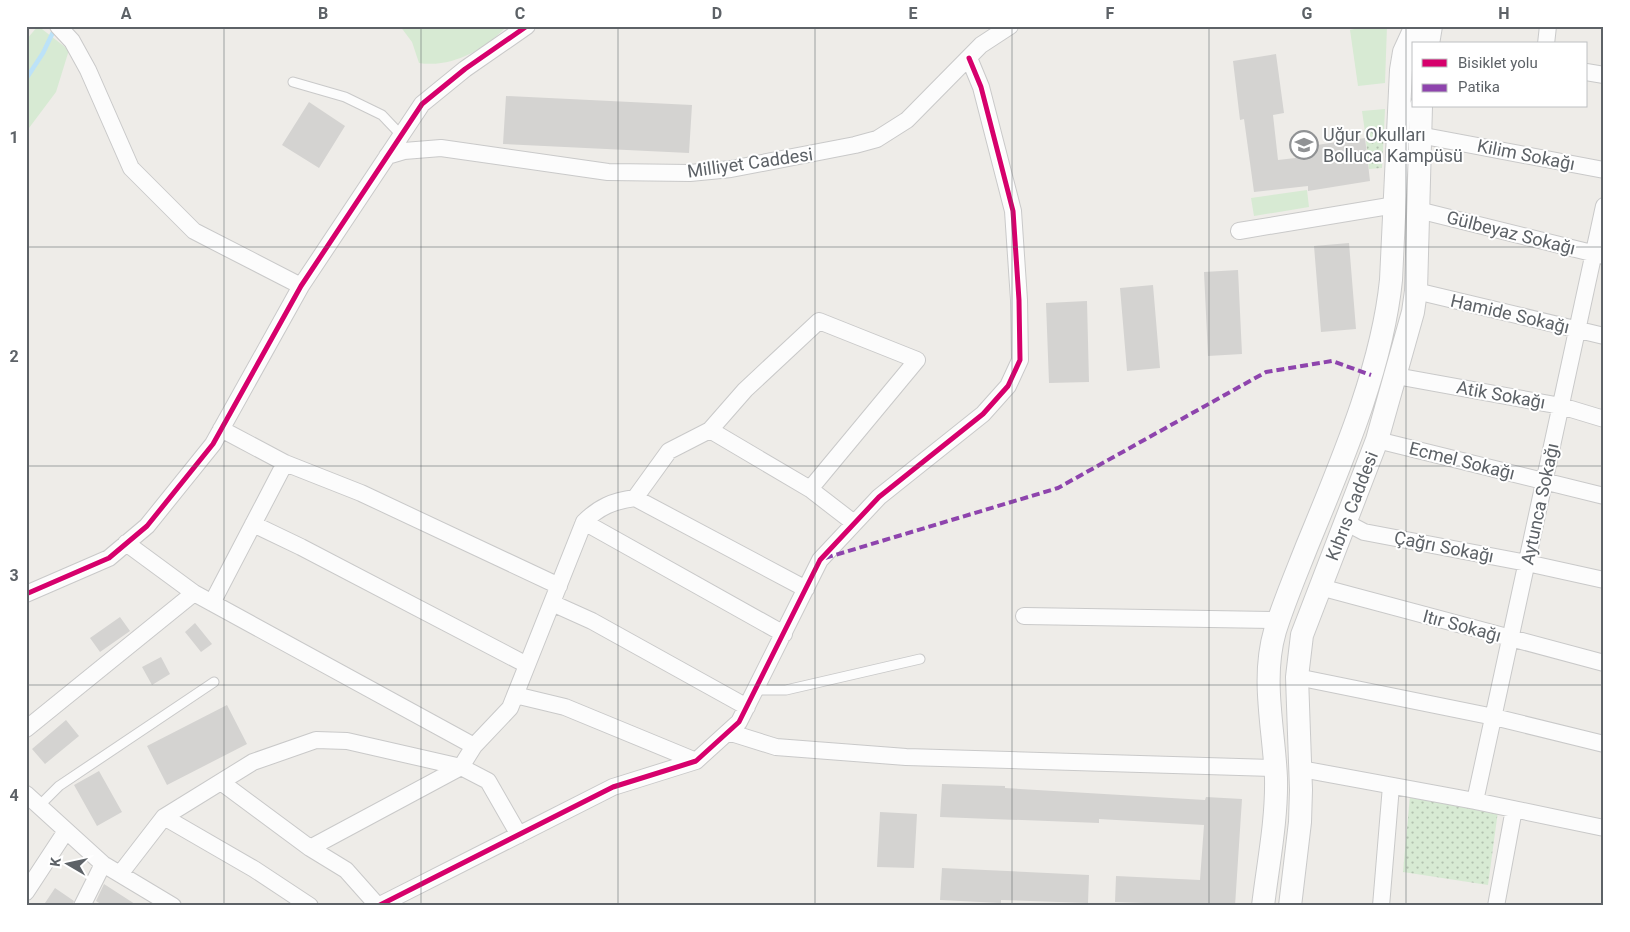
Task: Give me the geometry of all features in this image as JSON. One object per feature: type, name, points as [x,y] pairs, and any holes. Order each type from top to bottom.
[{"type":"main road","points":[[1264,906],[1273,824],[1275,768],[1269,681],[1270,655],[1279,620],[1380,352],[1388,314],[1401,70],[1404,52],[1416,26]]},
{"type":"main road","points":[[1428,42],[1431,26]]},
{"type":"main road","name":"Kıbrıs Caddesi","points":[[1290,906],[1300,830],[1301,769],[1297,677],[1302,635],[1378,440],[1396,376],[1416,291],[1421,108]]},
{"type":"street","points":[[58,26],[72,41],[88,70],[131,168],[194,231],[301,286]]},
{"type":"street","points":[[26,594],[109,558],[147,526],[213,444],[301,286],[422,104],[465,69],[526,26]]},
{"type":"street","name":"Milliyet Caddesi","points":[[387,156],[404,151],[441,148],[608,172],[690,173],[731,169],[855,146],[877,139],[907,120],[995,34],[1010,26]]},
{"type":"street","points":[[1546,42],[1548,26]]},
{"type":"street","points":[[220,782],[310,848],[346,870],[378,906],[613,788],[696,761],[739,722],[820,560],[879,497],[983,414],[1008,386],[1020,360],[1019,300],[1012,211],[983,96],[969,58]]},
{"type":"street","points":[[1588,72],[1604,75]]},
{"type":"street","name":"Kilim Sokağı","points":[[1419,135],[1604,170]]},
{"type":"street","points":[[1239,231],[1395,205]]},
{"type":"street","name":"Aytunca Sokağı","points":[[1475,801],[1577,330],[1599,255],[1604,206]]},
{"type":"street","name":"Gülbeyaz Sokağı","points":[[1418,210],[1599,255]]},
{"type":"street","name":"Hamide Sokağı","points":[[1416,291],[1604,336]]},
{"type":"street","points":[[635,498],[669,452],[710,430],[745,390],[818,321],[917,360],[810,489]]},
{"type":"street","name":"Atik Sokağı","points":[[1396,376],[1561,406],[1604,419]]},
{"type":"street","points":[[221,429],[285,463],[361,493],[559,586]]},
{"type":"street","points":[[710,430],[810,489],[854,524]]},
{"type":"street","name":"Ecmel Sokağı","points":[[1378,440],[1604,496]]},
{"type":"street","points":[[212,603],[285,463]]},
{"type":"street","points":[[310,848],[461,767],[474,746],[510,708],[584,522],[597,509],[619,500],[635,498],[806,589]]},
{"type":"street","points":[[584,522],[784,634]]},
{"type":"street","name":"Çağrı Sokağı","points":[[1345,522],[1364,532],[1527,563],[1604,580]]},
{"type":"street","points":[[253,524],[301,547],[527,666]]},
{"type":"street","points":[[126,543],[194,593],[474,746]]},
{"type":"street","name":"Itır Sokağı","points":[[1320,587],[1604,663]]},
{"type":"street","points":[[26,730],[194,593]]},
{"type":"street","points":[[552,603],[592,621],[747,707]]},
{"type":"street","points":[[1024,616],[1279,620]]},
{"type":"street","points":[[1297,677],[1494,718],[1604,744]]},
{"type":"street","points":[[515,695],[565,707],[696,761]]},
{"type":"street","points":[[728,732],[776,747],[906,757],[1275,768]]},
{"type":"street","points":[[120,874],[164,817],[253,762],[316,740],[347,741],[461,767],[488,782],[519,834]]},
{"type":"street","points":[[1301,769],[1475,801],[1604,828]]},
{"type":"street","points":[[1381,906],[1391,786]]},
{"type":"street","points":[[26,794],[102,864],[173,906]]},
{"type":"street","points":[[1496,906],[1514,810]]},
{"type":"street","points":[[164,817],[254,869],[310,906]]},
{"type":"street","points":[[26,892],[66,831]]},
{"type":"street","points":[[82,906],[102,864]]},
{"type":"lane","points":[[293,82],[345,97],[382,116],[401,135]]},
{"type":"lane","points":[[756,690],[786,690],[920,659]]},
{"type":"lane","points":[[39,806],[59,786],[214,682]]},
{"type":"green space","points":[[38,26],[69,50],[56,92],[26,132],[26,40]]},
{"type":"green space","points":[[400,26],[507,26],[478,50],[455,60],[431,64],[419,63],[412,42]]},
{"type":"green space","points":[[1368,26],[1387,26],[1385,83],[1358,86],[1350,30]]},
{"type":"green space","points":[[1385,109],[1384,130],[1365,132],[1362,111]]},
{"type":"green space","points":[[1384,130],[1382,168],[1369,169],[1365,132]]},
{"type":"green space","points":[[1307,190],[1309,207],[1254,216],[1251,198]]},
{"type":"green space","points":[[1410,796],[1498,811],[1488,885],[1403,872]]},
{"type":"building","points":[[1276,54],[1284,113],[1273,115],[1278,160],[1304,157],[1303,147],[1365,138],[1370,181],[1308,191],[1308,186],[1254,192],[1244,119],[1240,120],[1233,61]]},
{"type":"building","points":[[506,96],[692,105],[689,153],[503,144]]},
{"type":"building","points":[[309,102],[345,126],[319,168],[282,145]]},
{"type":"building","points":[[1349,243],[1356,329],[1321,332],[1314,246]]},
{"type":"building","points":[[1238,270],[1242,354],[1208,356],[1204,272]]},
{"type":"building","points":[[1153,285],[1160,368],[1127,371],[1120,288]]},
{"type":"building","points":[[1087,301],[1089,382],[1049,383],[1046,303]]},
{"type":"building","points":[[120,617],[130,631],[100,652],[90,638]]},
{"type":"building","points":[[195,623],[212,644],[201,652],[185,632]]},
{"type":"building","points":[[161,657],[170,674],[152,685],[142,667]]},
{"type":"building","points":[[227,705],[247,744],[167,785],[147,746]]},
{"type":"building","points":[[66,720],[79,736],[45,764],[32,749]]},
{"type":"building","points":[[99,771],[122,812],[97,826],[74,785]]},
{"type":"building","points":[[942,784],[1005,786],[1005,788],[1205,800],[1206,797],[1242,799],[1235,906],[1115,902],[1116,876],[1200,880],[1204,825],[1099,819],[1099,823],[940,817]]},
{"type":"building","points":[[880,812],[917,814],[914,868],[877,867]]},
{"type":"building","points":[[942,868],[1089,875],[1088,903],[1001,900],[1001,903],[940,900]]},
{"type":"building","points":[[104,884],[138,906],[104,906],[96,901]]},
{"type":"building","points":[[55,888],[74,901],[72,906],[43,906]]},
{"type":"waterway","points":[[26,79],[43,53],[55,28]]},
{"type":"marked path","points":[[825,558],[1058,488],[1266,372],[1332,361],[1371,375]]},
{"type":"cycle path","points":[[26,594],[109,558],[147,526],[213,444],[301,286],[422,104],[465,69],[527,26]]},
{"type":"cycle path","points":[[378,906],[613,787],[696,761],[739,722],[820,560],[879,497],[983,414],[1008,386],[1020,360],[1019,300],[1013,211],[981,87],[969,58]]},
{"type":"place","name":"Uğur Okulları Bolluca Kampüsü","points":[[1304,145]]}]
